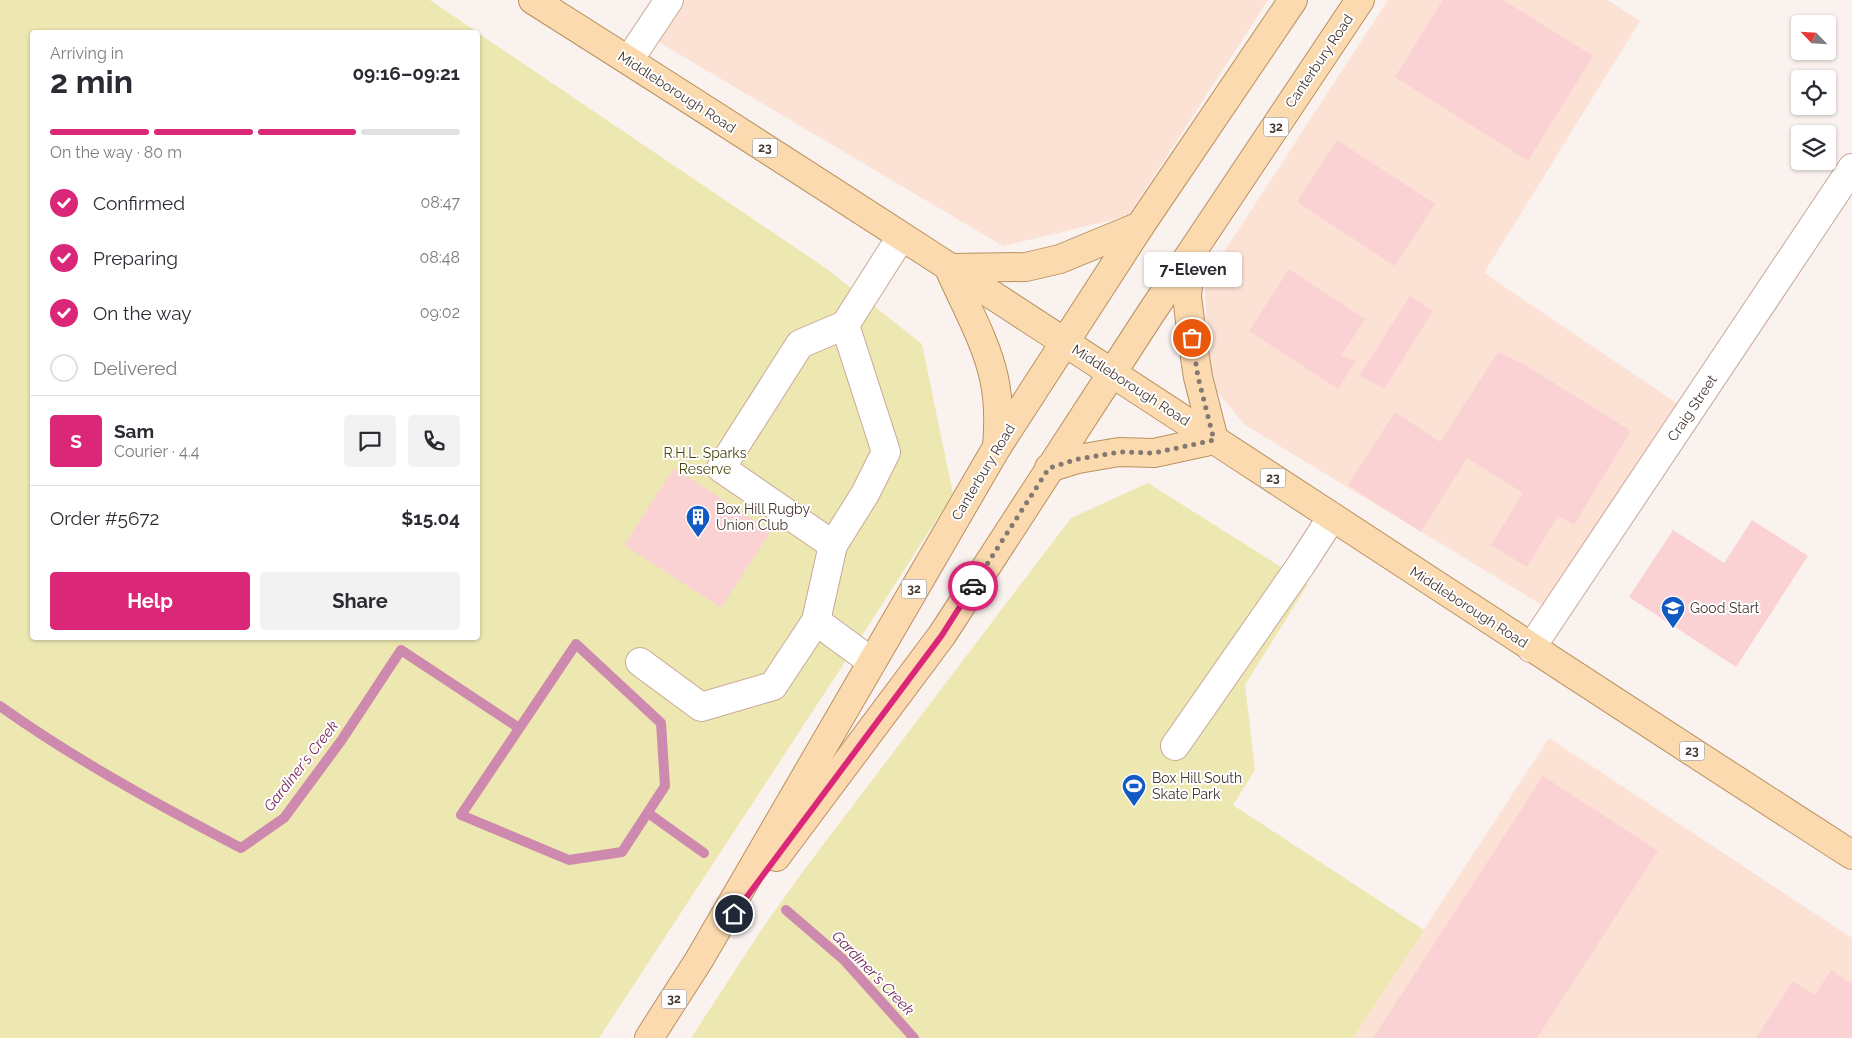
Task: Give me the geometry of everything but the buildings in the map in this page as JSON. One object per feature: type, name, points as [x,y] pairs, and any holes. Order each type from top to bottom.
[{"type":"main road","name":"Middleborough Road","points":[[533,0],[1066,343],[1531,648],[1852,855]]},
{"type":"main road","name":"Canterbury Road","points":[[649,1038],[699,960],[997,447],[1140,226],[1294,0]]},
{"type":"main road","name":"Canterbury Road","points":[[699,960],[942,635],[1049,468],[1360,0]]},
{"type":"main road","points":[[997,447],[999,416],[994,378],[949,268],[1026,267],[1060,259],[1140,226]]},
{"type":"main road","points":[[1049,468],[1078,459],[1119,452],[1154,453],[1214,440],[1198,377],[1187,296],[1192,254]]},
{"type":"street","points":[[628,60],[669,0]]},
{"type":"street","name":"Craig Street","points":[[1531,648],[1852,168]]},
{"type":"street","points":[[833,545],[721,468],[800,344],[845,325],[901,237]]},
{"type":"street","points":[[640,662],[701,707],[773,686],[816,621],[833,545],[865,494],[886,452],[845,325]]},
{"type":"street","points":[[1175,746],[1301,565],[1332,517]]},
{"type":"street","points":[[816,621],[872,662]]},
{"type":"shaded area","points":[[654,0],[1268,0],[1128,216],[1003,246],[635,28]]},
{"type":"shaded area","points":[[1388,0],[1608,0],[1640,21],[1484,273],[1678,404],[1542,605],[1245,425],[1210,383],[1207,359],[1205,281]]},
{"type":"shaded area","points":[[1549,738],[1852,938],[1852,1038],[1353,1038]]},
{"type":"green space","name":"R.H.L. Sparks Reserve","points":[[0,0],[430,0],[474,30],[30,30],[30,640],[480,640],[480,34],[827,269],[922,344],[953,494],[599,1038],[0,1038]]},
{"type":"green space","points":[[1148,483],[1308,584],[1245,685],[1255,770],[1233,805],[1424,930],[1353,1038],[691,1038],[762,929],[804,870],[1071,518]]},
{"type":"waterway","name":"Gardiner's Creek","points":[[576,644],[661,723],[665,786],[622,852],[569,860],[461,815],[576,644]]},
{"type":"waterway","name":"Gardiner's Creek","points":[[0,706],[58,745],[118,781],[241,848],[284,818],[341,741],[401,650],[519,728]]},
{"type":"waterway","name":"Gardiner's Creek","points":[[648,813],[704,853]]},
{"type":"waterway","name":"Gardiner's Creek","points":[[786,910],[844,960],[914,1038]]},
{"type":"way so far","points":[[973,586],[1049,468],[1078,459],[1119,452],[1154,453],[1214,440],[1198,377],[1192,338]]},
{"type":"place","name":"7-Eleven","points":[[1192,338]]},
{"type":"place","name":"Box Hill Rugby Union Club","points":[[698,538]]},
{"type":"place","name":"Good Start","points":[[1673,629]]},
{"type":"place","name":"Box Hill South Skate Park","points":[[1134,807]]},
{"type":"route","points":[[734,914],[942,635],[973,586]]}]
